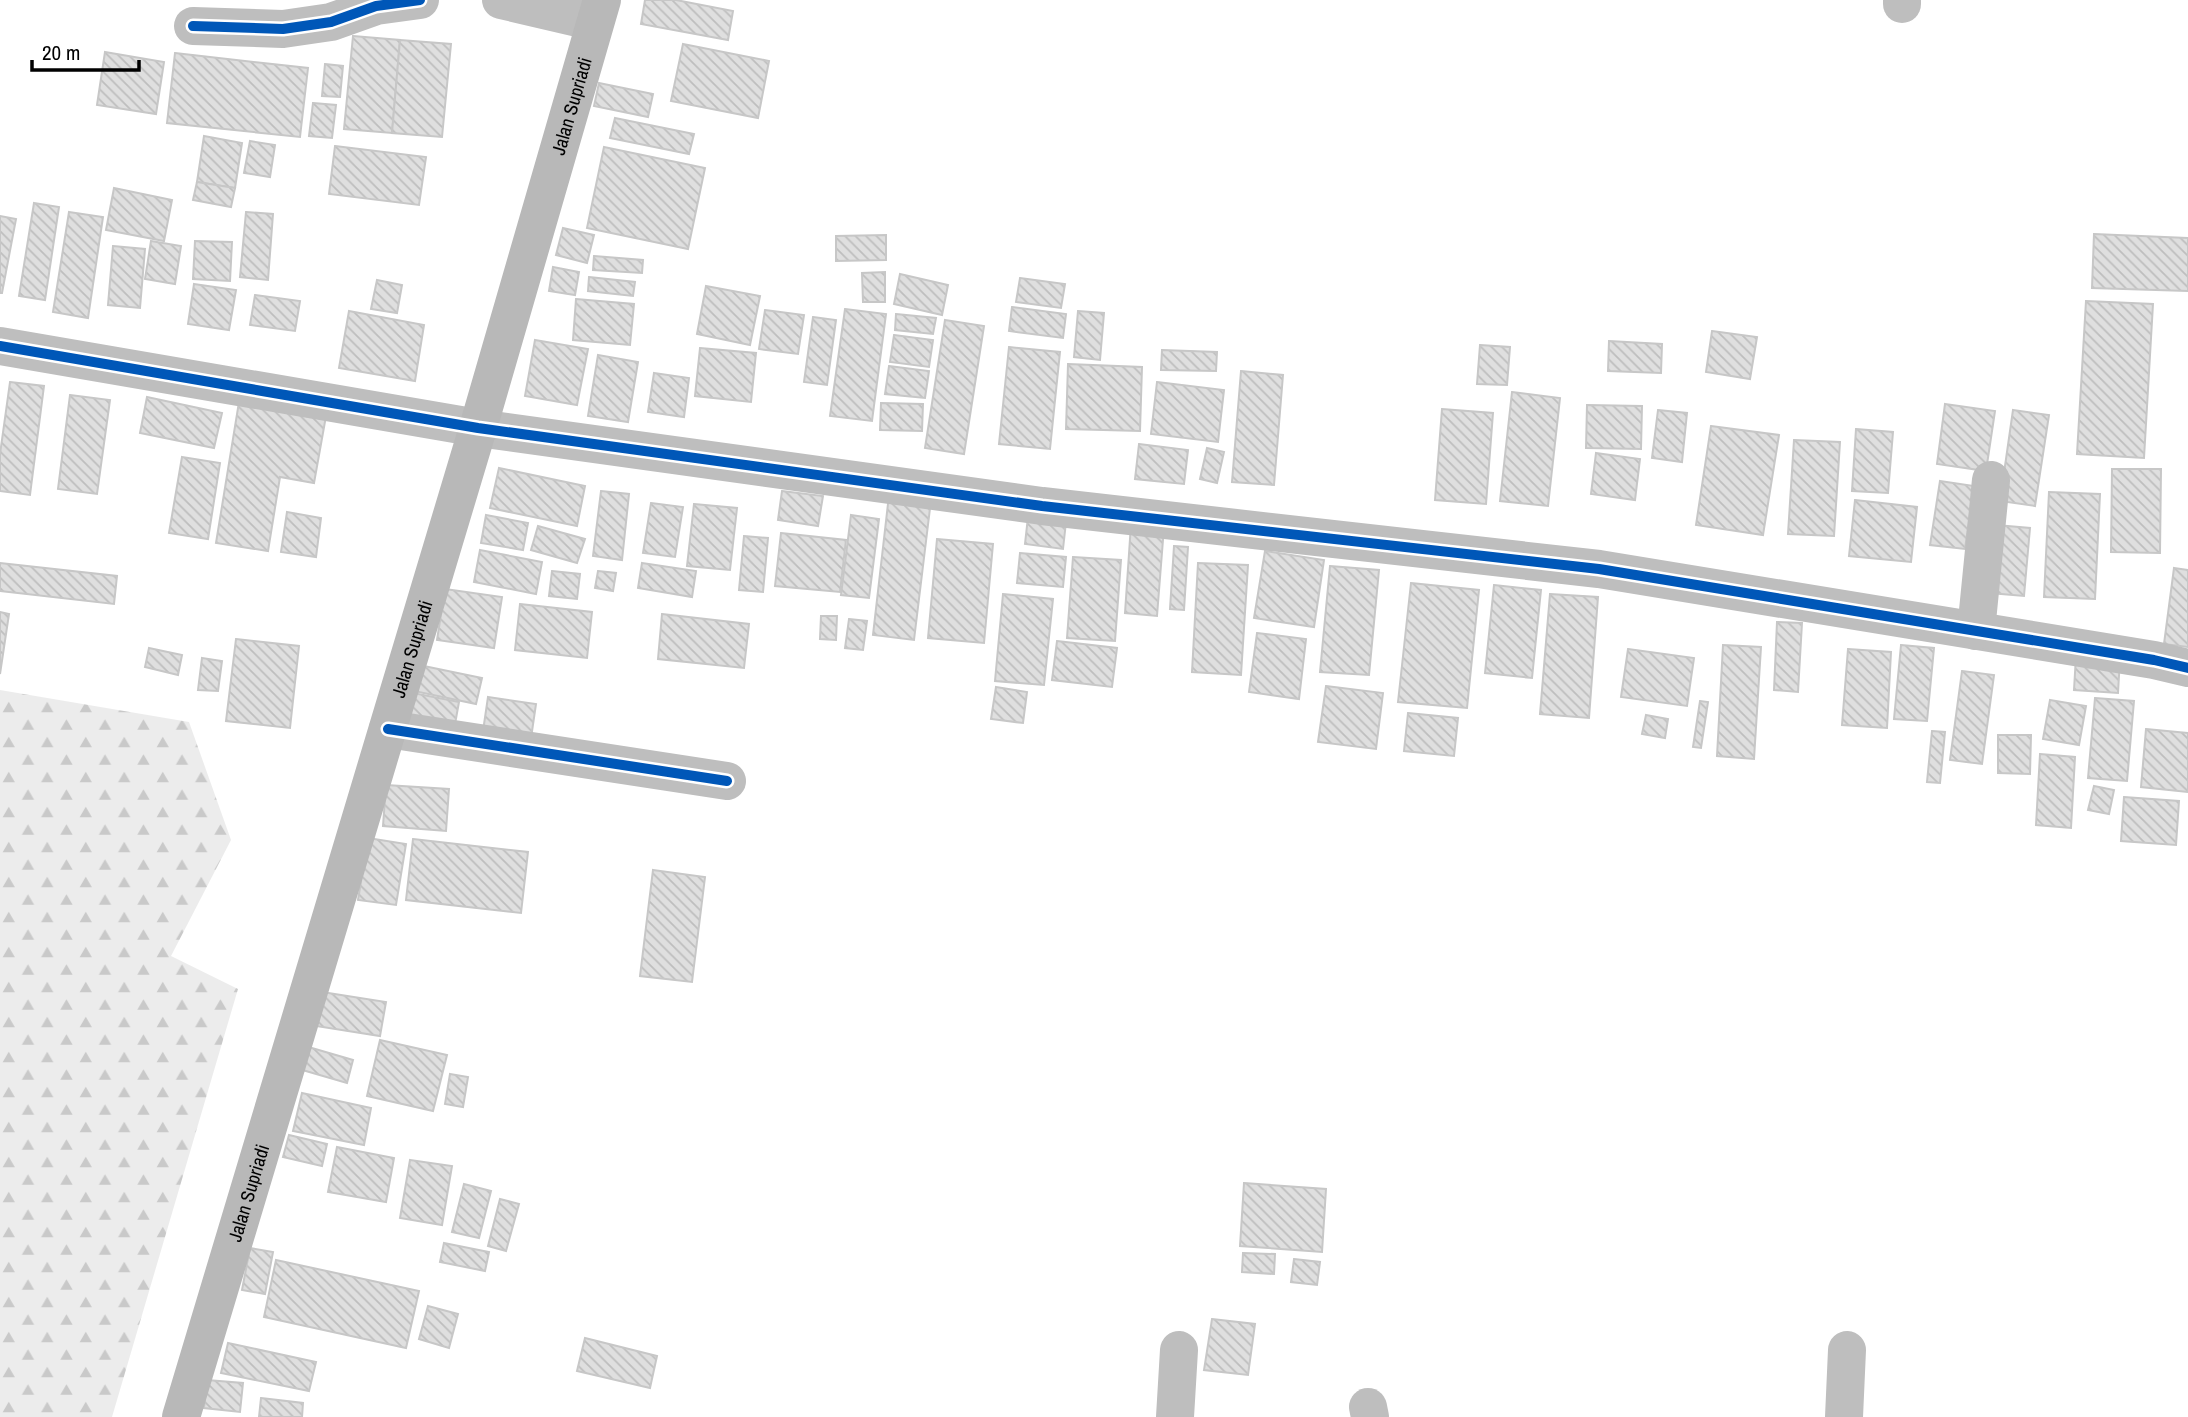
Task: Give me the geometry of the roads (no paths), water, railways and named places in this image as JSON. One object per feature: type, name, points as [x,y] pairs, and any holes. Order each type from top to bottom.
[{"type":"main road","name":"Jalan Supriadi","points":[[181,1417],[478,428],[598,11]]},
{"type":"street","points":[[193,26],[283,29],[331,22],[376,6],[420,0]]},
{"type":"street","points":[[501,0],[598,11]]},
{"type":"street","points":[[0,346],[478,428],[1042,506],[1598,569],[2188,668]]},
{"type":"street","points":[[1976,631],[1991,480]]},
{"type":"street","points":[[388,729],[727,781]]},
{"type":"street","points":[[1175,1417],[1179,1350]]},
{"type":"street","points":[[1844,1417],[1847,1350]]}]
